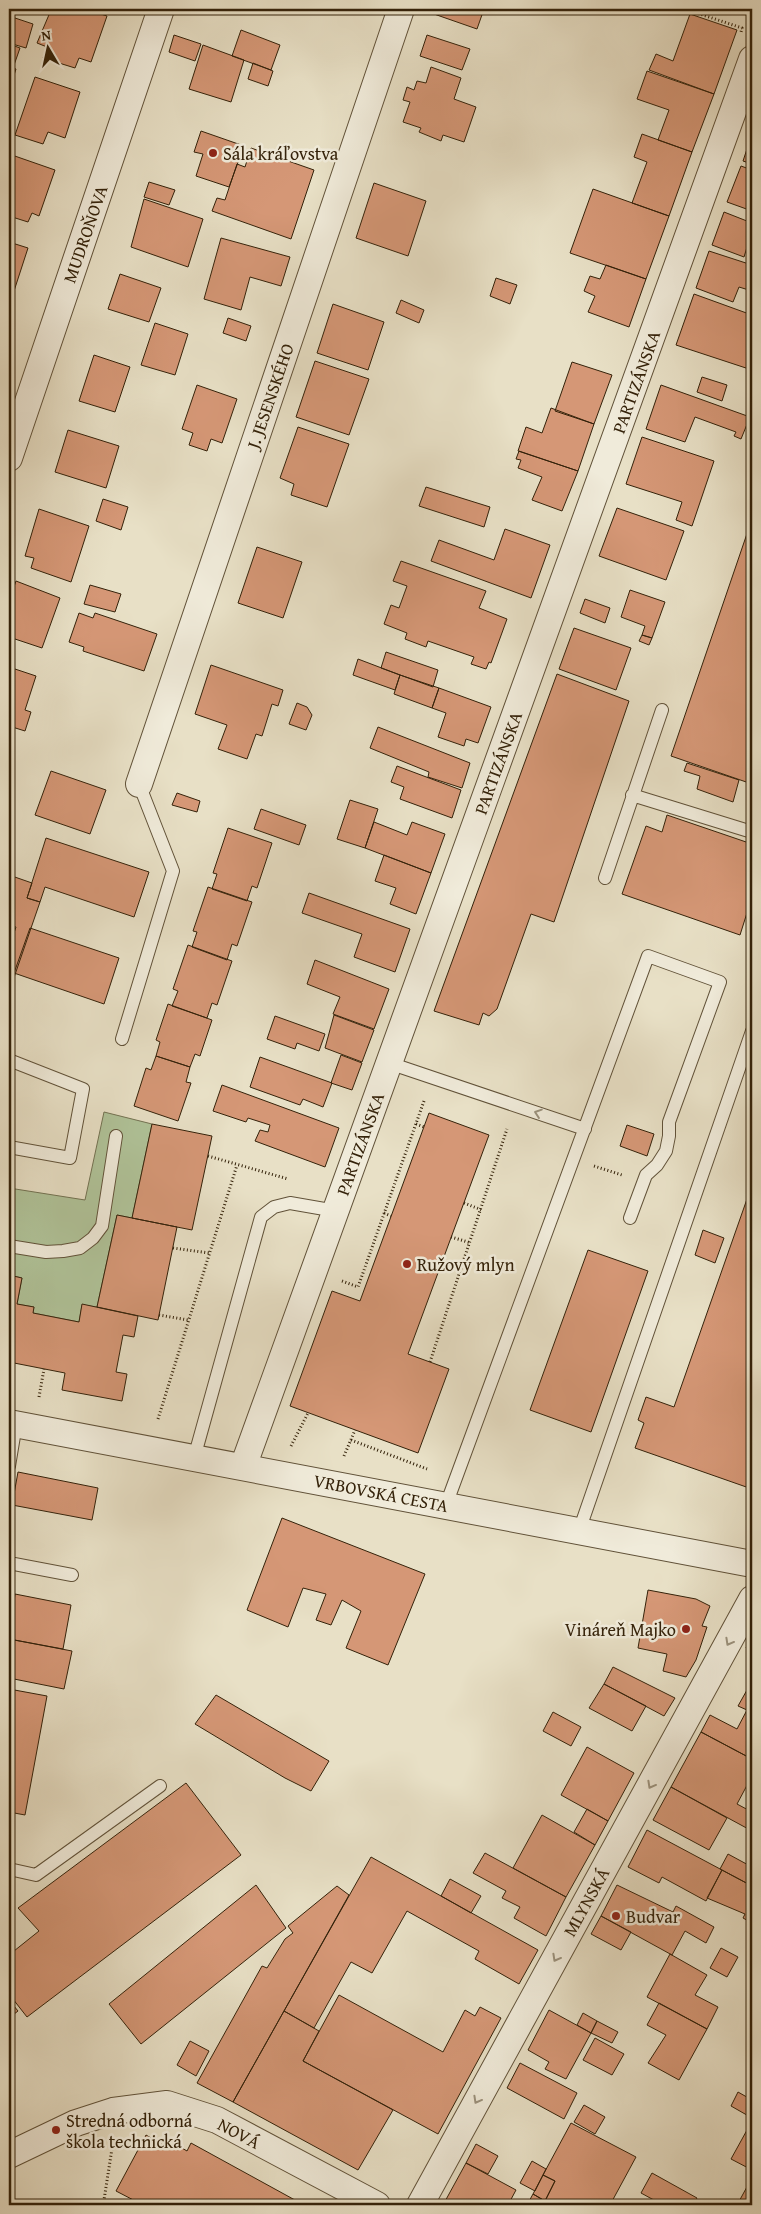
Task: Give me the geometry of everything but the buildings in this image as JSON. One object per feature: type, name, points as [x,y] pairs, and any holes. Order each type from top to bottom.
[{"type":"street","name":"MUDROŇOVA","points":[[9,458],[161,9]]},
{"type":"street","name":"J. JESENSKÉHO","points":[[139,784],[401,9]]},
{"type":"street","name":"PARTIZÁNSKA","points":[[243,1467],[752,59]]},
{"type":"street","name":"VRBOVSKÁ CESTA","points":[[12,1424],[752,1564]]},
{"type":"street","name":"MLYNSKÁ","points":[[420,2205],[752,1600]]},
{"type":"street","name":"NOVÁ","points":[[9,2155],[76,2123],[114,2111],[167,2104],[217,2120],[377,2205]]},
{"type":"lane","points":[[605,878],[662,710]]},
{"type":"lane","points":[[122,1038],[173,871],[139,784]]},
{"type":"lane","points":[[632,794],[752,832]]},
{"type":"lane","points":[[446,1505],[648,956],[720,982],[669,1122],[666,1151],[657,1165],[646,1175],[630,1218]]},
{"type":"lane","points":[[579,1531],[752,1030]]},
{"type":"lane","points":[[9,1060],[83,1089],[70,1158],[9,1148]]},
{"type":"lane","points":[[390,1063],[584,1129]]},
{"type":"lane","points":[[9,1246],[46,1252],[63,1251],[80,1248],[93,1238],[102,1226],[116,1136]]},
{"type":"lane","points":[[194,1458],[262,1217],[274,1207],[290,1203],[336,1211]]},
{"type":"lane","points":[[9,1466],[12,1424]]},
{"type":"lane","points":[[9,1563],[72,1576]]},
{"type":"lane","points":[[9,1869],[36,1875],[160,1786]]},
{"type":"path","points":[[381,1088],[433,1104]]},
{"type":"path","points":[[314,1272],[358,1287],[424,1102]]},
{"type":"path","points":[[416,1124],[424,1127]]},
{"type":"path","points":[[430,1362],[508,1129],[499,1126]]},
{"type":"path","points":[[573,1160],[644,1181]]},
{"type":"path","points":[[158,1418],[237,1165]]},
{"type":"path","points":[[464,1203],[482,1210]]},
{"type":"path","points":[[384,1213],[391,1216]]},
{"type":"path","points":[[451,1236],[471,1243]]},
{"type":"path","points":[[173,1248],[209,1253]]},
{"type":"path","points":[[159,1315],[188,1320]]},
{"type":"path","points":[[40,1396],[44,1369]]},
{"type":"path","points":[[291,1447],[308,1414]]},
{"type":"path","points":[[344,1456],[355,1430]]},
{"type":"path","points":[[351,1440],[432,1472]]},
{"type":"path","points":[[113,2141],[104,2200],[113,2205]]},
{"type":"green space","points":[[104,1112],[152,1124],[132,1218],[117,1215],[97,1307],[82,1305],[79,1322],[33,1313],[34,1307],[17,1304],[22,1278],[9,1275],[9,1188],[85,1200]]},
{"type":"place","name":"Sála kráľovstva","points":[[213,153]]},
{"type":"place","name":"Ružový mlyn","points":[[407,1264]]},
{"type":"place","name":"Vináreň Majko","points":[[686,1629]]},
{"type":"place","name":"Budvar","points":[[616,1916]]},
{"type":"place","name":"Stredná odborná škola technická","points":[[56,2130]]}]
